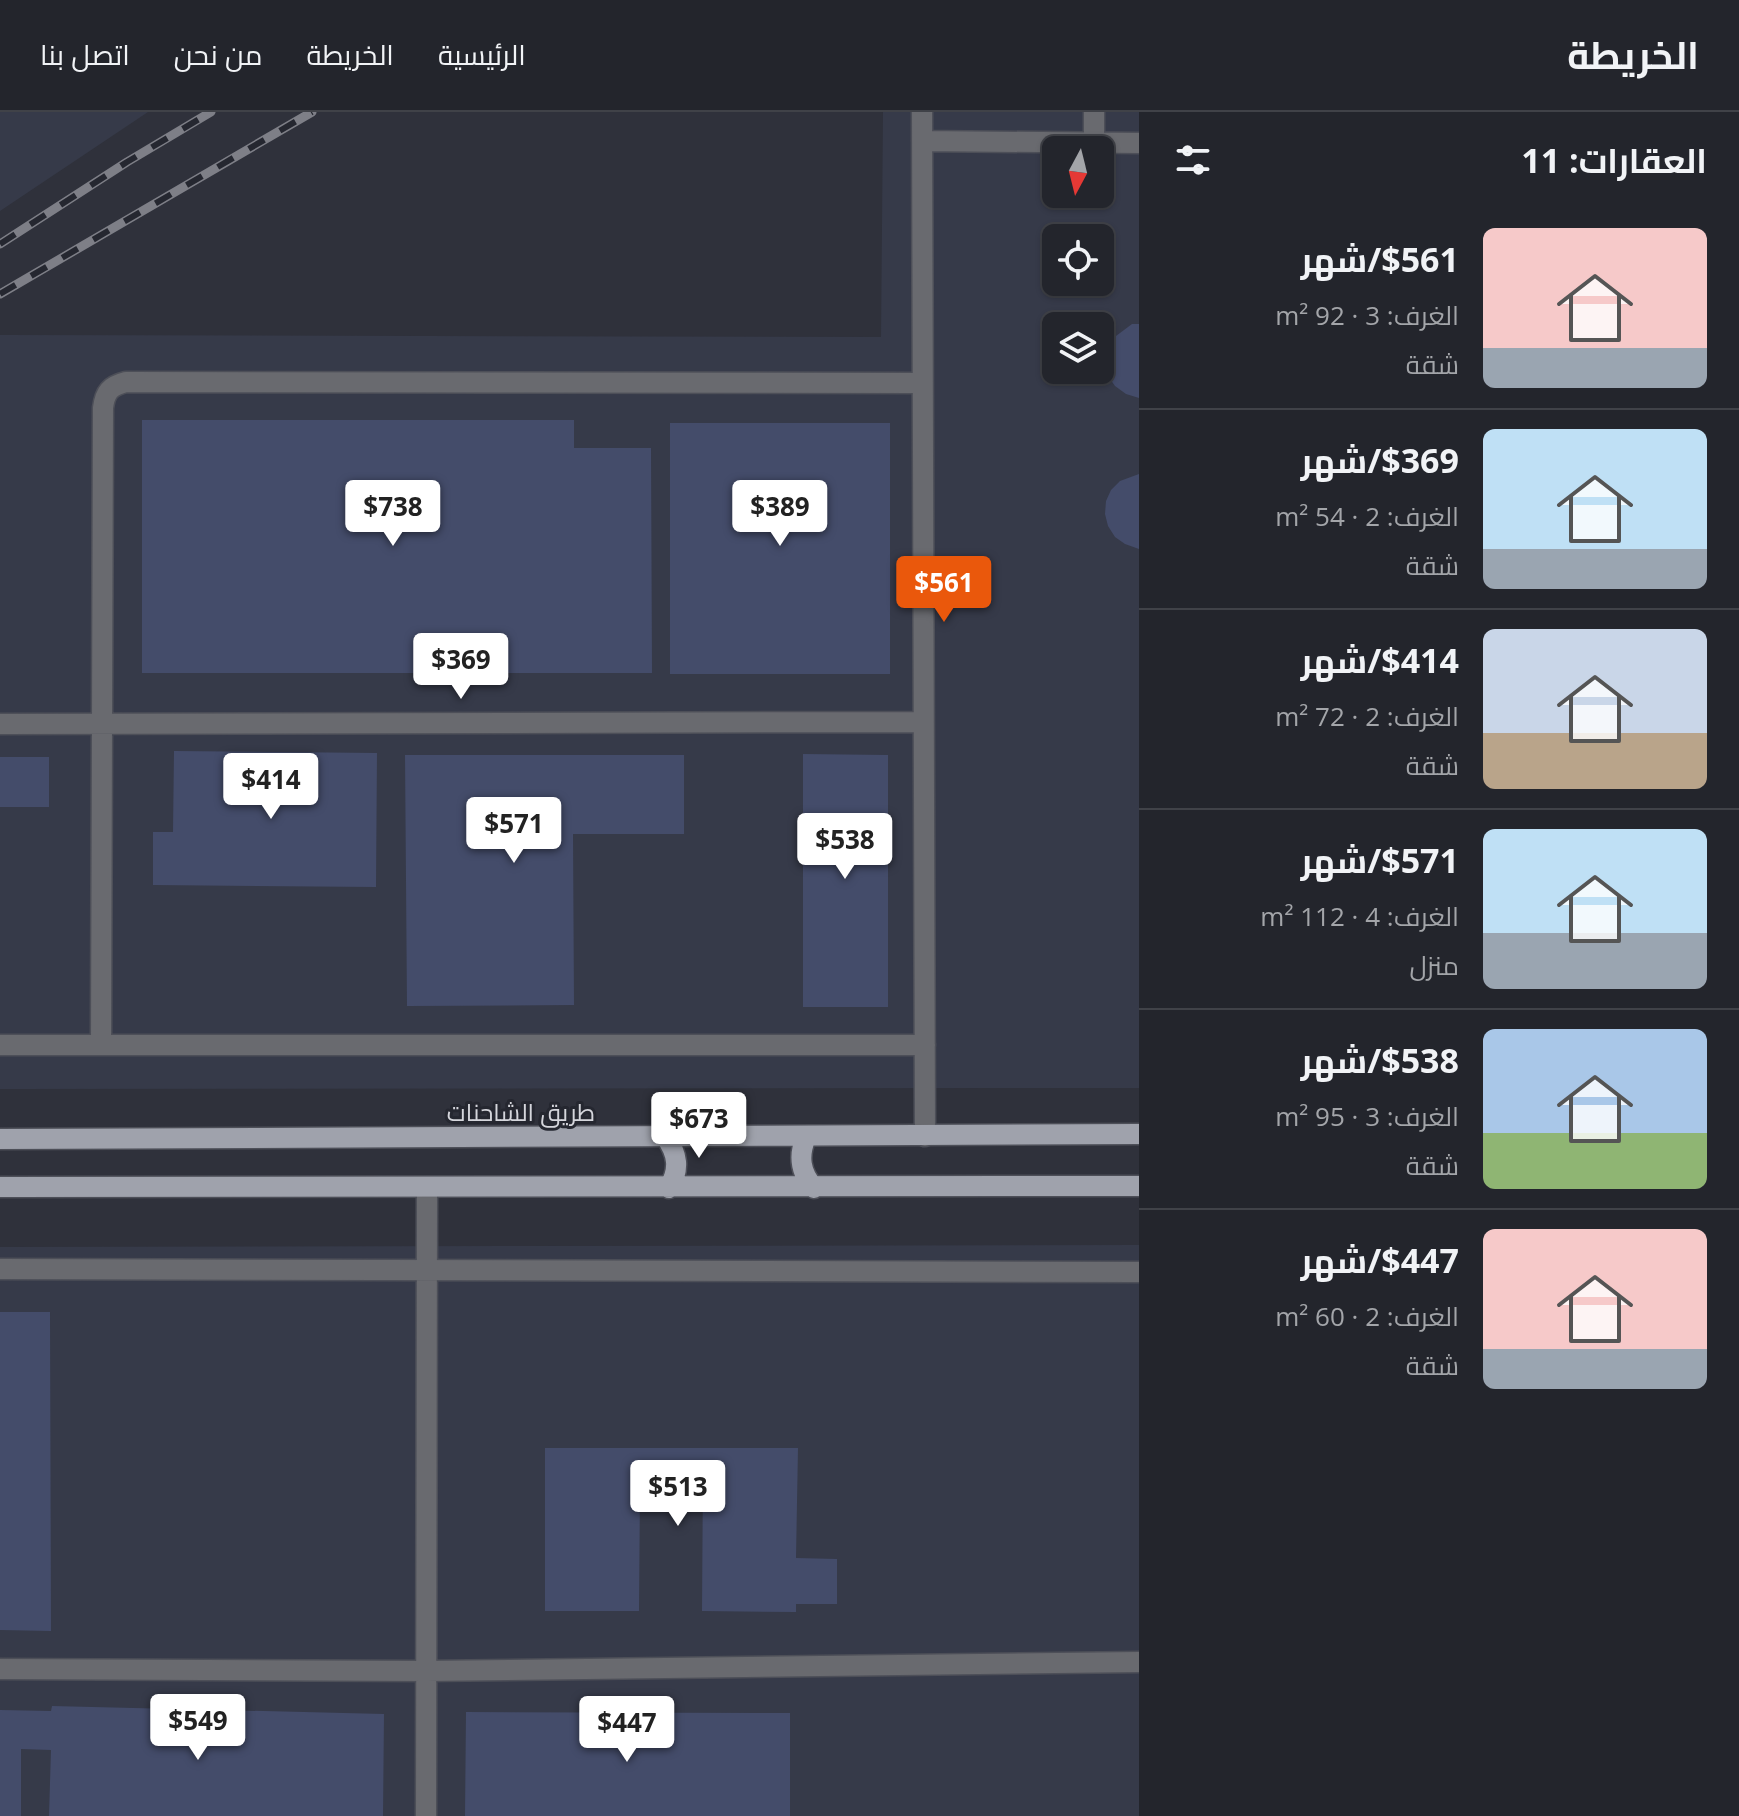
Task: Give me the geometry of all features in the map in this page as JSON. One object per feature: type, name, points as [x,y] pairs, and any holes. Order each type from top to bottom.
[{"type":"main road","name":"طريق الشاحنات","points":[[0,1139],[1139,1134]]},
{"type":"main road","points":[[665,1136],[676,1156],[677,1167],[669,1188]]},
{"type":"main road","points":[[806,1137],[802,1169],[814,1188]]},
{"type":"main road","points":[[0,1187],[1139,1186]]},
{"type":"street","points":[[922,112],[925,1136]]},
{"type":"street","points":[[1094,112],[1094,136]]},
{"type":"street","points":[[922,141],[1042,142]]},
{"type":"street","points":[[1114,142],[1139,143]]},
{"type":"street","points":[[101,1045],[103,408],[105,395],[113,385],[126,382],[921,383]]},
{"type":"street","points":[[0,724],[923,722]]},
{"type":"street","points":[[0,1045],[925,1045]]},
{"type":"street","points":[[426,1816],[427,1187]]},
{"type":"street","points":[[0,1269],[1139,1272]]},
{"type":"street","points":[[0,1669],[426,1671],[1139,1662]]},
{"type":"shaded area","points":[[0,112],[148,112],[0,211]]},
{"type":"shaded area","points":[[883,112],[1139,112],[1139,1088],[0,1089],[0,335],[881,337]]},
{"type":"shaded area","points":[[1139,1245],[1139,1816],[0,1816],[0,1247]]},
{"type":"building","points":[[1132,324],[1139,324],[1139,398],[1126,394],[1114,384],[1114,338]]},
{"type":"building","points":[[142,420],[574,420],[574,448],[651,448],[652,673],[142,673]]},
{"type":"building","points":[[670,423],[890,423],[890,674],[670,674]]},
{"type":"building","points":[[1139,474],[1139,549],[1115,537],[1105,514],[1111,490],[1120,481]]},
{"type":"building","points":[[174,751],[377,753],[376,887],[153,885],[153,832],[173,832]]},
{"type":"building","points":[[803,754],[888,755],[888,1007],[803,1007]]},
{"type":"building","points":[[405,755],[684,755],[684,834],[573,834],[574,1005],[407,1006]]},
{"type":"building","points":[[0,757],[49,757],[49,807],[0,807]]},
{"type":"building","points":[[0,1312],[50,1312],[51,1631],[0,1630]]},
{"type":"building","points":[[545,1448],[798,1448],[796,1558],[837,1559],[837,1604],[796,1604],[796,1612],[702,1611],[703,1467],[681,1465],[682,1488],[640,1488],[639,1611],[545,1611]]},
{"type":"building","points":[[52,1706],[384,1714],[383,1816],[49,1816],[51,1750],[21,1749],[21,1816],[0,1816],[0,1710],[51,1711]]},
{"type":"building","points":[[466,1712],[790,1713],[790,1816],[465,1816]]},
{"type":"railway","points":[[0,244],[211,112]]},
{"type":"railway","points":[[0,294],[312,112]]}]
